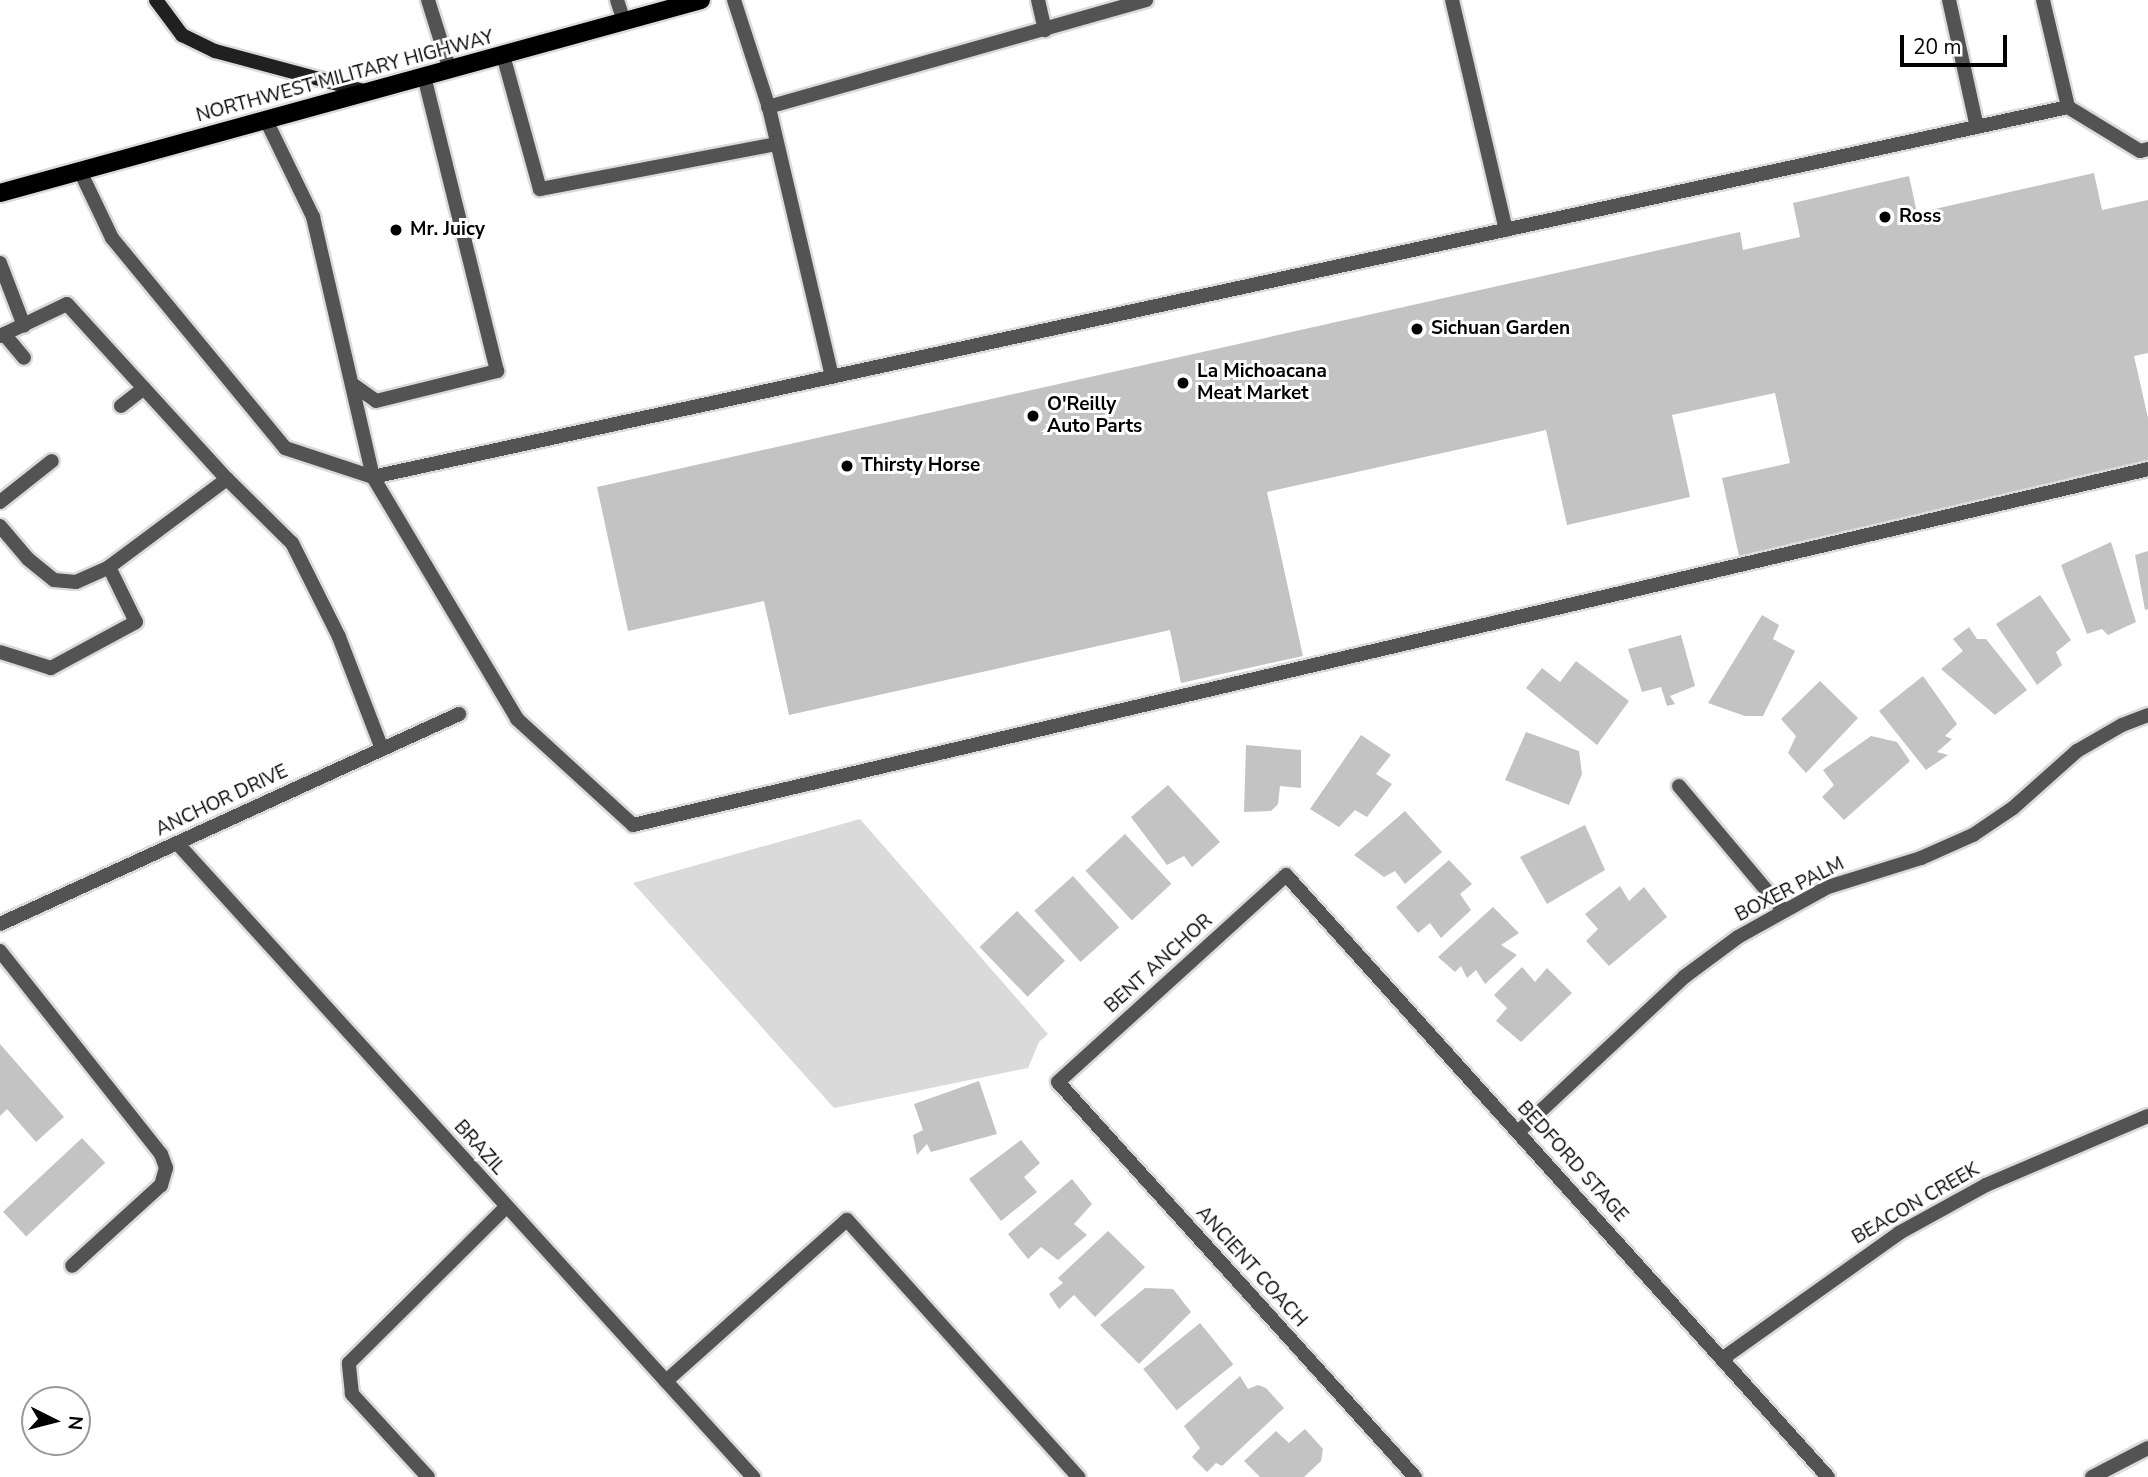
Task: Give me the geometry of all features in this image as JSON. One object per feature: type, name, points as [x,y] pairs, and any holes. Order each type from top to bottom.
[{"type":"main road","points":[[156,0],[182,35],[215,51],[369,92]]},
{"type":"main road","name":"NORTHWEST MILITARY HIGHWAY","points":[[0,192],[701,0]]},
{"type":"street","points":[[428,0],[450,70]]},
{"type":"street","points":[[617,0],[624,22]]},
{"type":"street","points":[[734,0],[768,107],[832,377]]},
{"type":"street","points":[[1038,0],[1045,30]]},
{"type":"street","points":[[768,107],[1146,0]]},
{"type":"street","points":[[1452,0],[1506,230]]},
{"type":"street","points":[[1949,0],[1978,127]]},
{"type":"street","points":[[2043,0],[2068,107]]},
{"type":"street","points":[[503,55],[540,188],[777,144]]},
{"type":"street","points":[[352,384],[376,401],[497,371],[424,77]]},
{"type":"street","points":[[79,171],[112,238],[285,448],[373,478],[2068,107],[2140,151],[2148,149]]},
{"type":"street","points":[[266,120],[313,216],[373,478],[517,719],[633,825],[2148,469]]},
{"type":"street","points":[[0,262],[24,326]]},
{"type":"street","points":[[24,358],[2,335],[67,304],[227,479],[292,543],[340,637],[382,749]]},
{"type":"street","points":[[121,406],[145,388]]},
{"type":"street","points":[[0,502],[52,461]]},
{"type":"street","points":[[0,526],[28,559],[54,580],[76,582],[109,567],[227,479]]},
{"type":"street","points":[[0,652],[51,668],[136,622],[109,567]]},
{"type":"street","name":"ANCHOR DRIVE","points":[[0,923],[460,714]]},
{"type":"street","name":"BOXER PALM","points":[[1518,1132],[1684,977],[1738,937],[1828,887],[1921,859],[1973,835],[2012,808],[2077,751],[2122,725],[2148,716]]},
{"type":"street","points":[[1679,786],[1783,911]]},
{"type":"street","name":"BRAZIL","points":[[177,843],[753,1477]]},
{"type":"street","name":"BENT ANCHOR","points":[[1058,1082],[1286,875]]},
{"type":"street","name":"BEDFORD STAGE","points":[[1286,875],[1828,1477]]},
{"type":"street","points":[[0,951],[161,1154],[166,1168],[162,1185],[72,1266]]},
{"type":"street","name":"ANCIENT COACH","points":[[1058,1082],[1415,1477]]},
{"type":"street","name":"BEACON CREEK","points":[[1722,1359],[1787,1308],[1899,1233],[1986,1185],[2148,1116]]},
{"type":"street","points":[[428,1477],[352,1394],[349,1363],[506,1207]]},
{"type":"street","points":[[666,1381],[847,1220],[1078,1477]]},
{"type":"street","points":[[2092,1477],[2148,1448]]},
{"type":"shaded area","points":[[860,819],[1048,1034],[1039,1042],[1028,1068],[834,1108],[633,883]]},
{"type":"building","points":[[2094,173],[2102,210],[2148,200],[2148,353],[2134,356],[2148,418],[2148,463],[1739,556],[1722,478],[1790,463],[1775,393],[1672,415],[1690,497],[1567,525],[1546,430],[1267,492],[1303,656],[1181,683],[1170,630],[789,715],[764,601],[628,631],[597,487],[1740,232],[1743,250],[1800,237],[1793,203],[1909,176],[1917,213]]},
{"type":"building","points":[[2111,542],[2136,622],[2108,635],[2102,629],[2087,634],[2061,565]]},
{"type":"building","points":[[2148,551],[2148,609],[2145,610],[2135,555]]},
{"type":"building","points":[[2040,595],[2071,640],[2056,652],[2062,665],[2037,685],[1996,624]]},
{"type":"building","points":[[1762,615],[1779,625],[1773,639],[1795,651],[1763,716],[1745,716],[1708,703]]},
{"type":"building","points":[[1969,627],[1977,639],[1986,639],[2027,690],[1995,715],[1941,669],[1963,651],[1953,639]]},
{"type":"building","points":[[1681,635],[1695,686],[1670,696],[1675,704],[1667,706],[1661,687],[1642,692],[1628,649]]},
{"type":"building","points":[[1576,661],[1629,701],[1597,745],[1526,688],[1542,668],[1560,682]]},
{"type":"building","points":[[1923,676],[1957,724],[1945,736],[1952,739],[1937,752],[1948,755],[1926,770],[1879,711]]},
{"type":"building","points":[[1820,681],[1858,718],[1806,773],[1788,753],[1796,736],[1781,719]]},
{"type":"building","points":[[1526,732],[1579,751],[1582,774],[1569,805],[1505,780]]},
{"type":"building","points":[[1361,735],[1391,755],[1376,774],[1392,784],[1367,817],[1355,810],[1339,827],[1310,809]]},
{"type":"building","points":[[1871,736],[1897,742],[1910,761],[1844,820],[1822,797],[1834,785],[1823,770]]},
{"type":"building","points":[[1246,745],[1301,750],[1301,788],[1280,786],[1278,804],[1271,811],[1244,812]]},
{"type":"building","points":[[1168,785],[1220,842],[1192,867],[1184,856],[1167,865],[1131,817]]},
{"type":"building","points":[[1405,811],[1442,852],[1405,884],[1395,871],[1384,877],[1354,855]]},
{"type":"building","points":[[1585,825],[1605,870],[1547,904],[1520,857]]},
{"type":"building","points":[[1125,834],[1171,884],[1132,921],[1086,871]]},
{"type":"building","points":[[1449,860],[1472,884],[1460,894],[1471,910],[1441,938],[1430,923],[1418,933],[1396,907]]},
{"type":"building","points":[[1073,876],[1119,927],[1081,962],[1034,911]]},
{"type":"building","points":[[1620,886],[1629,901],[1644,887],[1667,917],[1609,966],[1586,941],[1598,929],[1585,914]]},
{"type":"building","points":[[1493,907],[1519,933],[1501,945],[1517,955],[1485,984],[1476,970],[1467,978],[1461,966],[1455,972],[1438,957]]},
{"type":"building","points":[[1017,911],[1065,961],[1028,997],[980,947]]},
{"type":"building","points":[[1522,967],[1535,982],[1547,968],[1572,993],[1521,1042],[1496,1021],[1507,1008],[1494,995]]},
{"type":"building","points":[[0,1044],[64,1117],[36,1142],[7,1109],[0,1116]]},
{"type":"building","points":[[979,1081],[997,1134],[931,1152],[927,1144],[917,1155],[913,1135],[923,1130],[914,1104]]},
{"type":"building","points":[[82,1138],[105,1163],[26,1237],[3,1212]]},
{"type":"building","points":[[1021,1140],[1040,1163],[1024,1177],[1037,1192],[1001,1221],[969,1179]]},
{"type":"building","points":[[1072,1179],[1092,1204],[1074,1224],[1087,1235],[1058,1260],[1041,1247],[1028,1259],[1008,1234]]},
{"type":"building","points":[[1108,1231],[1145,1267],[1095,1317],[1074,1295],[1059,1309],[1049,1294],[1063,1283],[1058,1278]]},
{"type":"building","points":[[1145,1288],[1173,1289],[1191,1312],[1139,1364],[1100,1325]]},
{"type":"building","points":[[1200,1323],[1233,1364],[1177,1410],[1143,1369]]},
{"type":"building","points":[[1240,1376],[1248,1389],[1258,1385],[1266,1388],[1284,1408],[1222,1466],[1216,1463],[1207,1472],[1192,1457],[1200,1448],[1184,1426]]},
{"type":"building","points":[[1305,1429],[1323,1449],[1321,1461],[1304,1477],[1260,1477],[1244,1461],[1276,1431],[1289,1443]]},
{"type":"place","name":"Ross","points":[[1885,217]]},
{"type":"place","name":"Mr. Juicy","points":[[396,230]]},
{"type":"place","name":"Sichuan Garden","points":[[1417,329]]},
{"type":"place","name":"La Michoacana Meat Market","points":[[1183,383]]},
{"type":"place","name":"O'Reilly Auto Parts","points":[[1033,416]]},
{"type":"place","name":"Thirsty Horse","points":[[847,466]]}]
